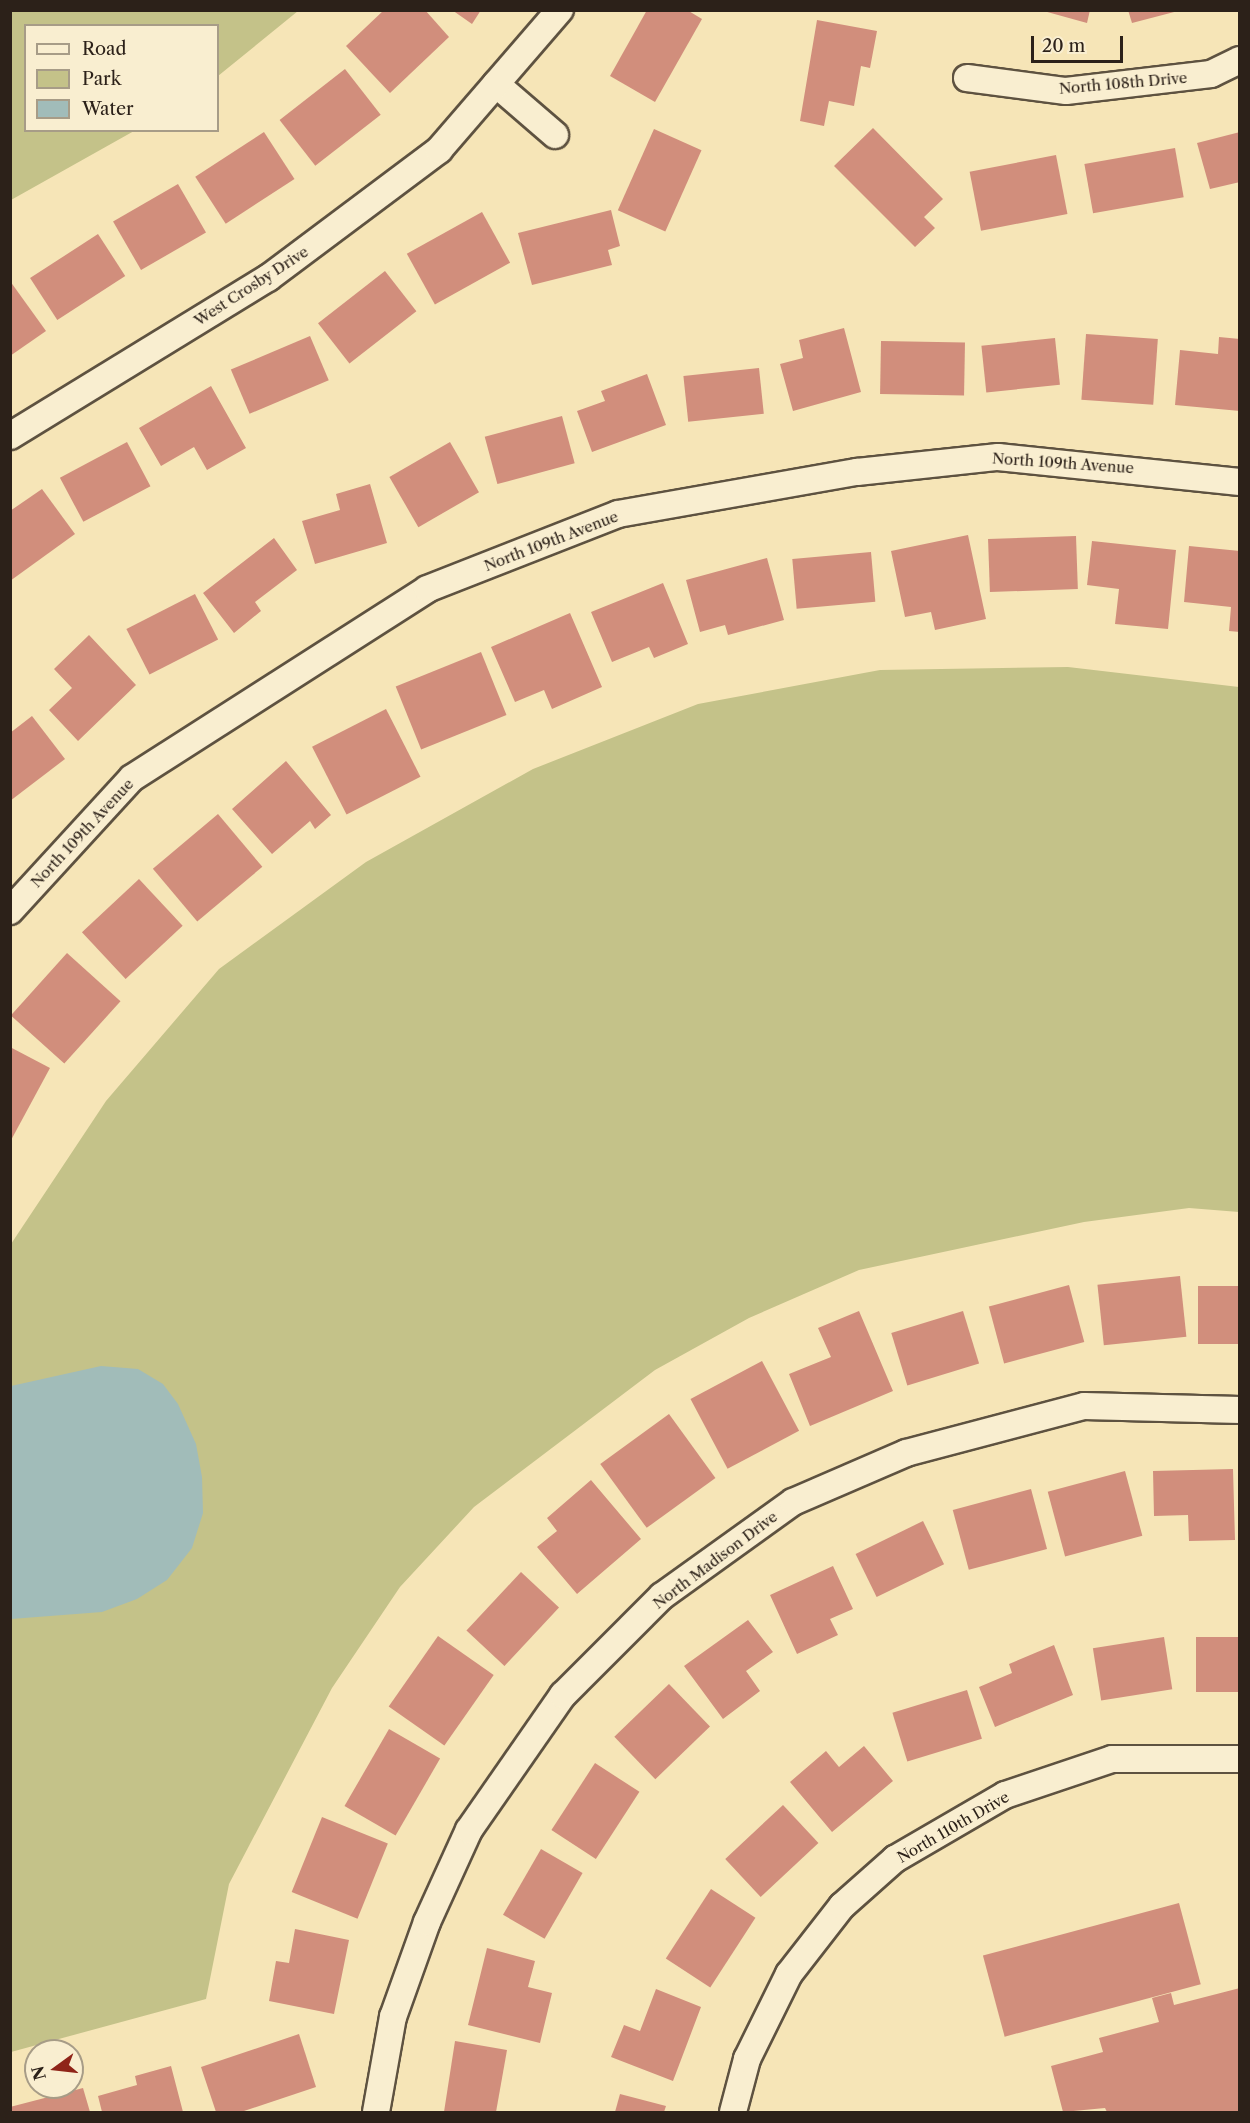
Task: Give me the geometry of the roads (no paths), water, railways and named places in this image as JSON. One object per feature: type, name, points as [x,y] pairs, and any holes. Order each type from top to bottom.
[{"type":"street","name":"West Crosby Drive","points":[[10,436],[268,278],[439,150],[560,10]]},
{"type":"street","name":"North 108th Drive","points":[[967,78],[1065,91],[1211,74],[1239,60]]},
{"type":"street","points":[[496,84],[555,135]]},
{"type":"street","name":"North 109th Avenue","points":[[10,910],[132,778],[427,589],[618,514],[857,472],[998,457],[1239,482]]},
{"type":"street","name":"North Madison Drive","points":[[376,2112],[393,2017],[469,1830],[563,1695],[662,1596],[793,1502],[906,1453],[1084,1406],[1239,1410]]},
{"type":"street","name":"North 110th Drive","points":[[733,2112],[747,2059],[789,1974],[842,1906],[895,1859],[1005,1795],[1112,1759],[1239,1759]]},
{"type":"water","points":[[101,1366],[138,1369],[163,1384],[178,1404],[196,1444],[202,1477],[203,1513],[192,1548],[167,1580],[137,1599],[102,1612],[11,1619],[11,1386]]}]
